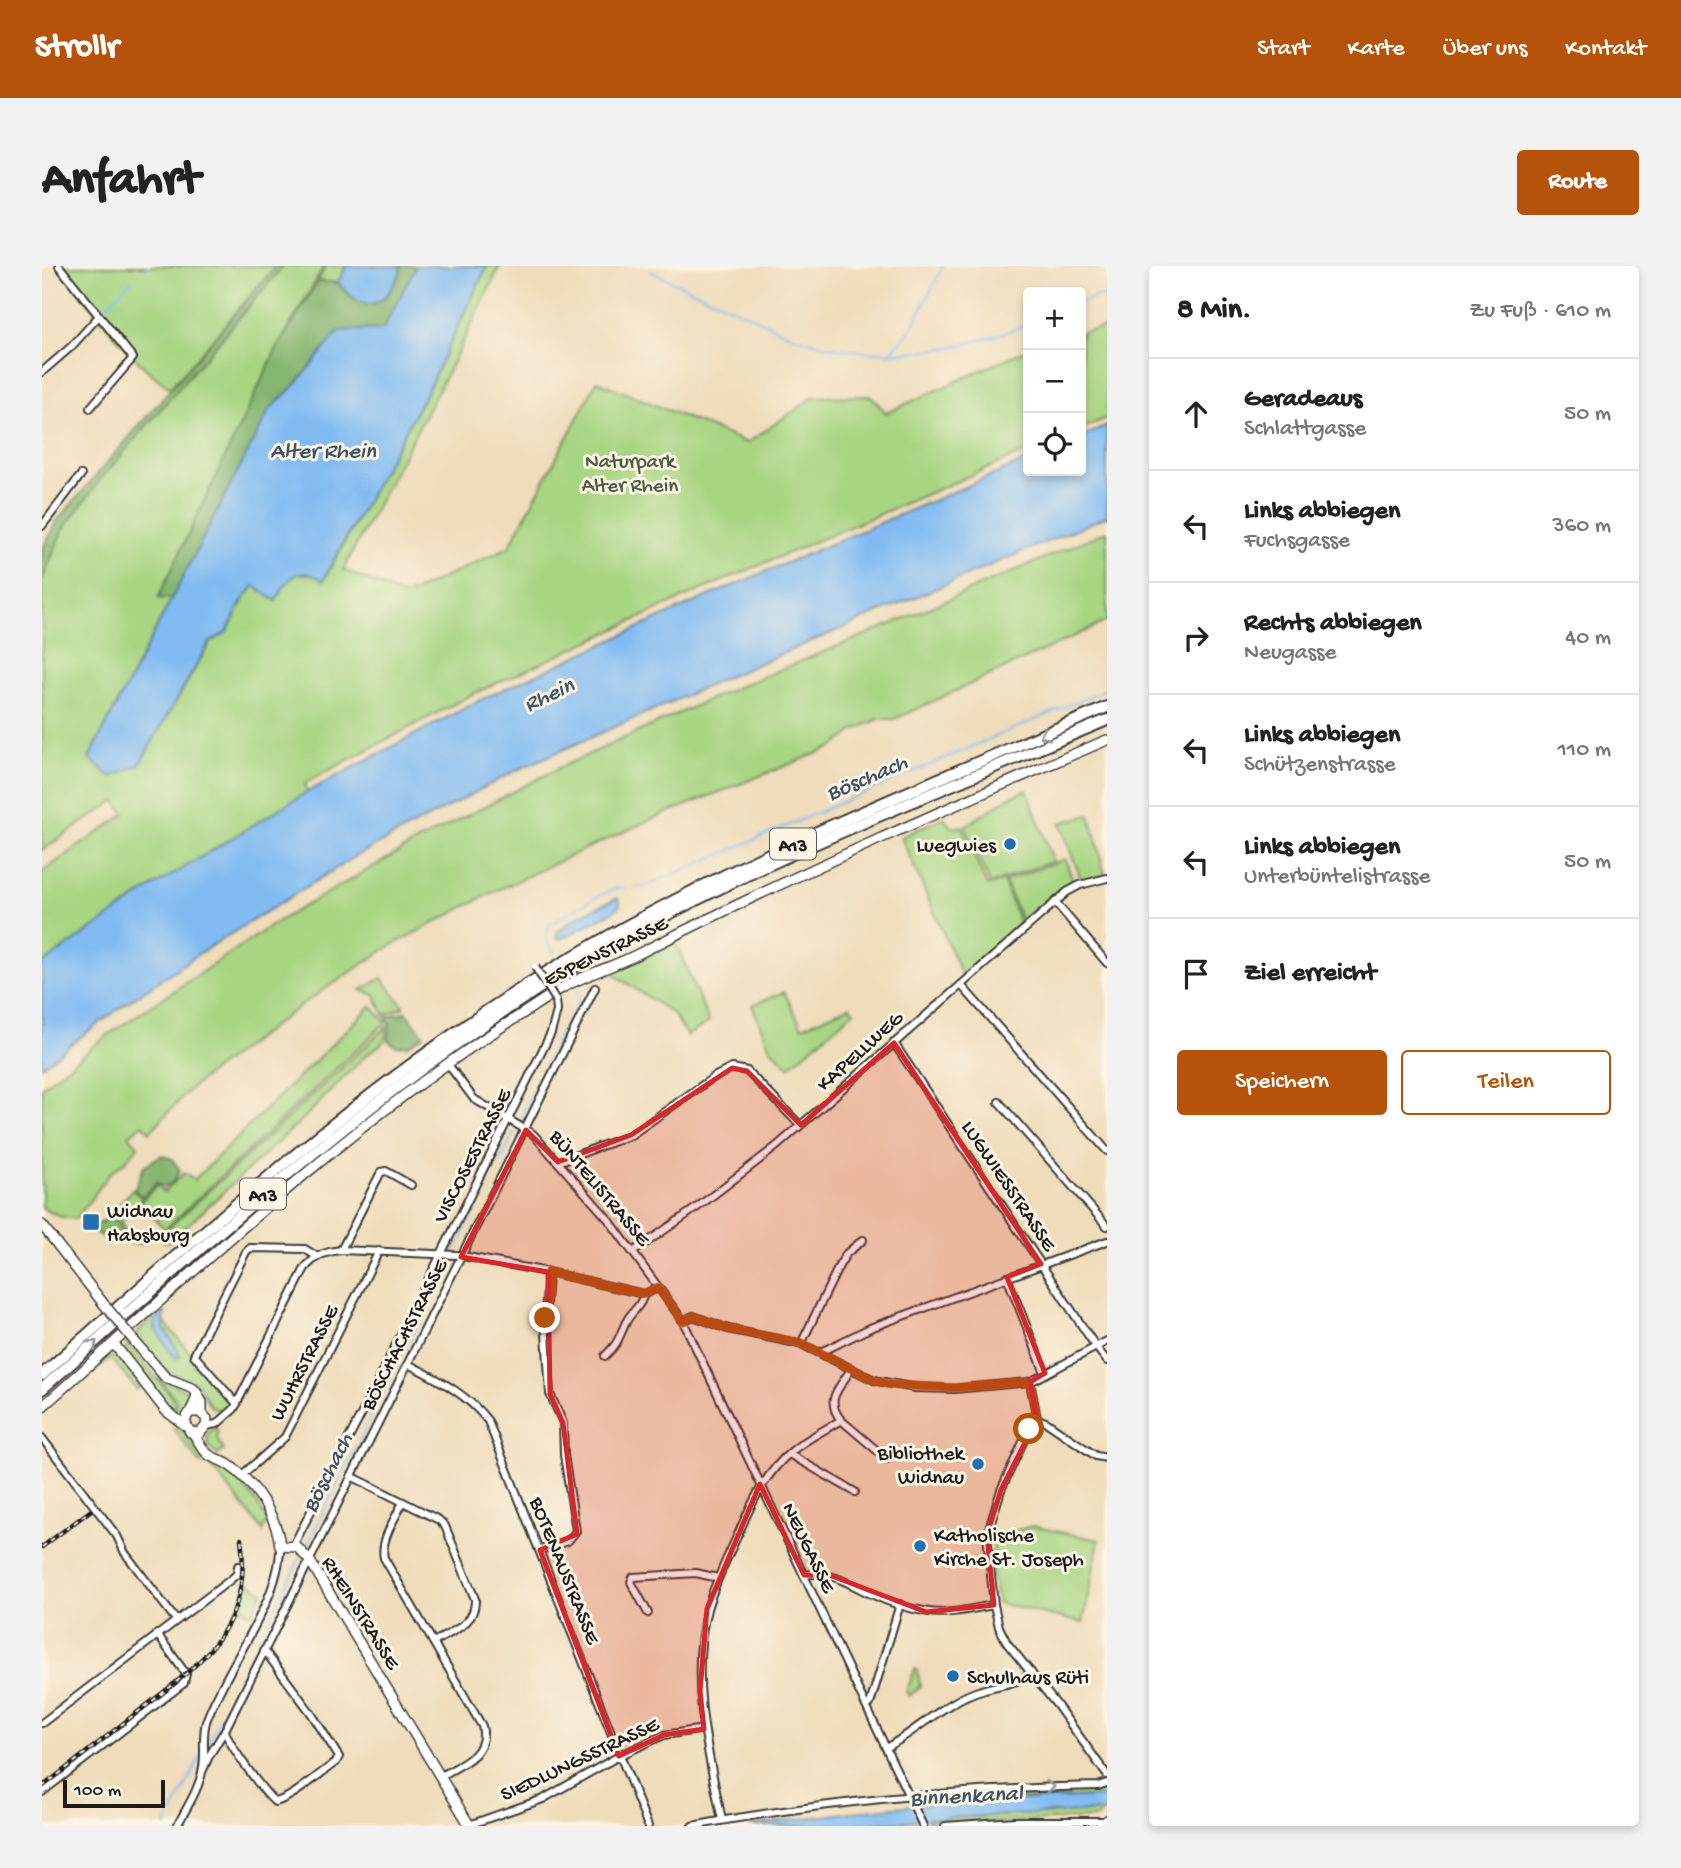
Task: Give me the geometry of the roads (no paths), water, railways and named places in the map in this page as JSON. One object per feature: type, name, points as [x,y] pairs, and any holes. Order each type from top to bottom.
[{"type":"highway","name":"A13","points":[[42,1375],[191,1243],[338,1119],[462,1027],[550,970],[682,896],[856,816],[1107,707]]},
{"type":"highway","name":"A13","points":[[42,1390],[203,1246],[334,1134],[410,1075],[577,965],[690,904],[862,824],[1107,720]]},
{"type":"highway","name":"A13","points":[[962,782],[995,774],[1107,726]]},
{"type":"street","points":[[59,266],[133,358],[90,408]]},
{"type":"street","points":[[42,372],[72,346],[98,317]]},
{"type":"street","points":[[42,526],[81,475]]},
{"type":"street","name":"ESPENSTRASSE","points":[[42,1406],[285,1190],[354,1133],[447,1063],[561,989],[632,957],[750,897],[1107,740]]},
{"type":"street","name":"KAPELLWEG","points":[[633,1251],[727,1186],[1055,902],[1073,888],[1107,878]]},
{"type":"street","points":[[1055,902],[1107,963]]},
{"type":"street","name":"VISCOSESTRASSE","points":[[295,1546],[551,1033],[557,1011],[556,1000],[535,967]]},
{"type":"street","points":[[961,985],[1107,1150]]},
{"type":"street","name":"BÖSCHACHSTRASSE","points":[[177,1826],[199,1783],[209,1755],[225,1730],[459,1256],[526,1130],[595,988]]},
{"type":"street","name":"LUGWIESSTRASSE","points":[[894,1043],[1107,1361]]},
{"type":"street","name":"BÜNTELISTRASSE","points":[[447,1063],[469,1094],[508,1121],[533,1134],[609,1220],[658,1288]]},
{"type":"street","points":[[558,1162],[631,1135],[714,1077],[732,1069],[747,1071],[800,1125]]},
{"type":"street","points":[[999,1102],[1107,1226]]},
{"type":"street","points":[[341,1250],[381,1172],[386,1171],[411,1185]]},
{"type":"street","points":[[42,1224],[166,1378],[190,1386],[197,1394],[202,1402],[202,1447],[209,1455],[242,1475],[271,1515],[280,1546]]},
{"type":"street","points":[[801,1343],[846,1253],[863,1240]]},
{"type":"street","points":[[821,1352],[870,1328],[1107,1241]]},
{"type":"street","points":[[237,1404],[194,1355],[246,1252],[250,1248],[304,1250],[316,1256]]},
{"type":"street","points":[[114,1344],[173,1418],[188,1418],[202,1424],[221,1421],[237,1404],[305,1268],[316,1256],[328,1251],[442,1254],[548,1272],[644,1294],[658,1288]]},
{"type":"street","name":"WUHRSTRASSE","points":[[242,1475],[285,1437],[379,1251]]},
{"type":"street","points":[[540,1550],[568,1541],[576,1531],[564,1455],[563,1423],[550,1394],[545,1318],[548,1272]]},
{"type":"street","points":[[1007,1277],[1045,1373]]},
{"type":"street","name":"NEUGASSE","points":[[658,1288],[683,1321],[922,1824]]},
{"type":"street","points":[[605,1356],[618,1344],[628,1319],[642,1304],[644,1294]]},
{"type":"street","points":[[683,1321],[694,1316],[728,1329],[801,1343],[874,1380],[915,1388],[1030,1382],[1107,1341]]},
{"type":"street","name":"BOTENAUSTRASSE","points":[[408,1364],[460,1392],[488,1421],[648,1826]]},
{"type":"street","points":[[852,1369],[832,1405],[841,1420],[887,1459]]},
{"type":"street","points":[[1030,1382],[1037,1419],[1029,1429],[1001,1490],[987,1535],[994,1605],[999,1627],[1007,1643],[1107,1775]]},
{"type":"street","points":[[188,1418],[197,1394]]},
{"type":"street","points":[[188,1418],[202,1424]]},
{"type":"street","points":[[1037,1419],[1046,1422],[1096,1456],[1107,1458]]},
{"type":"street","points":[[722,1820],[704,1729],[700,1690],[703,1632],[718,1578],[752,1503],[776,1466],[789,1454],[841,1420]]},
{"type":"street","points":[[42,1438],[117,1536],[125,1553],[176,1620]]},
{"type":"street","points":[[789,1454],[855,1492]]},
{"type":"street","points":[[351,1476],[439,1520],[445,1526],[475,1599],[475,1609],[472,1618],[464,1625],[434,1642]]},
{"type":"street","points":[[403,1502],[388,1533],[383,1553],[391,1572],[482,1726],[484,1735],[478,1752],[471,1759],[441,1776]]},
{"type":"street","name":"BÖSCHACHSTRASSE","points":[[203,1770],[206,1722],[271,1590],[280,1546]]},
{"type":"street","name":"RHEINSTRASSE","points":[[280,1546],[295,1546],[308,1559],[470,1825]]},
{"type":"street","points":[[42,1723],[230,1580],[237,1574],[239,1566]]},
{"type":"street","points":[[648,1613],[631,1582],[633,1577],[696,1573],[718,1578]]},
{"type":"street","points":[[804,1575],[818,1573],[832,1576],[870,1594],[932,1613],[994,1605]]},
{"type":"street","points":[[866,1705],[870,1704],[901,1604]]},
{"type":"street","points":[[42,1792],[184,1683],[186,1674],[158,1634]]},
{"type":"street","points":[[225,1730],[226,1736],[244,1763],[275,1801],[280,1801],[301,1787],[339,1757],[264,1650]]},
{"type":"street","points":[[886,1748],[959,1698],[1020,1681],[1031,1672]]},
{"type":"street","name":"SIEDLUNGSSTRASSE","points":[[470,1825],[543,1799],[619,1756],[664,1735],[704,1729]]},
{"type":"street","points":[[692,1826],[722,1820],[910,1798],[1030,1788],[1098,1786],[1107,1783]]},
{"type":"street","points":[[945,1826],[1015,1821],[1106,1822]]},
{"type":"water","points":[[346,266],[401,266],[397,280],[389,292],[376,303],[369,304],[356,300],[338,283]]},
{"type":"water","name":"Alter Rhein","points":[[416,266],[487,266],[426,393],[323,580],[306,573],[294,576],[276,601],[254,586],[243,600],[227,632],[209,643],[139,765],[111,777],[89,758],[270,409],[296,384],[339,331],[383,329]]},
{"type":"water","name":"Rhein","points":[[1107,426],[1107,516],[746,669],[517,770],[356,856],[200,953],[125,1004],[42,1066],[42,964],[151,888],[307,792],[476,702],[704,598],[1023,462],[1023,476],[1086,476],[1086,435]]},
{"type":"water","points":[[617,898],[620,905],[614,911],[568,936],[559,939],[556,937],[565,925]]},
{"type":"water","points":[[165,1311],[164,1328],[180,1357],[176,1358],[172,1354],[154,1326],[155,1320]]},
{"type":"water","points":[[1107,1797],[1107,1811],[939,1818],[859,1826],[749,1826],[935,1803]]},
{"type":"waterway","points":[[145,269],[149,266]]},
{"type":"waterway","name":"Böschach","points":[[889,354],[911,330],[943,266]]},
{"type":"waterway","points":[[650,271],[789,335],[831,347],[888,353],[916,352],[973,342],[1023,326]]},
{"type":"waterway","points":[[101,311],[132,280]]},
{"type":"waterway","points":[[1086,301],[1097,296],[1107,297]]},
{"type":"waterway","name":"Böschach","points":[[635,887],[644,887],[1107,689]]},
{"type":"waterway","name":"Böschach","points":[[554,953],[546,937],[549,925],[596,897],[617,888],[624,888]]},
{"type":"waterway","name":"Böschach","points":[[520,1119],[558,1037],[578,1005],[577,990]]},
{"type":"waterway","name":"Böschach","points":[[452,1254],[463,1237],[466,1224],[472,1218],[495,1165],[505,1153],[514,1132]]},
{"type":"waterway","name":"Böschach","points":[[304,1550],[450,1259]]},
{"type":"waterway","name":"Böschach","points":[[207,1744],[300,1558]]},
{"type":"waterway","name":"Böschach","points":[[166,1826],[201,1755]]},
{"type":"railway","points":[[42,1547],[90,1511]]},
{"type":"railway","points":[[42,1787],[176,1682],[197,1664],[214,1644],[228,1623],[238,1598],[243,1571],[241,1539]]},
{"type":"place","name":"Luegwies","points":[[1010,844]]},
{"type":"place","name":"Widnau Habsburg","points":[[91,1222]]},
{"type":"place","name":"Bibliothek Widnau","points":[[978,1464]]},
{"type":"place","name":"Katholische Kirche St. Joseph","points":[[920,1546]]},
{"type":"place","name":"Schulhaus Rüti","points":[[953,1676]]},
{"type":"park label","name":"Naturpark Alter Rhein","points":[[630,472]]},
{"type":"water label","name":"Binnenkanal","points":[[966,1794]]}]
